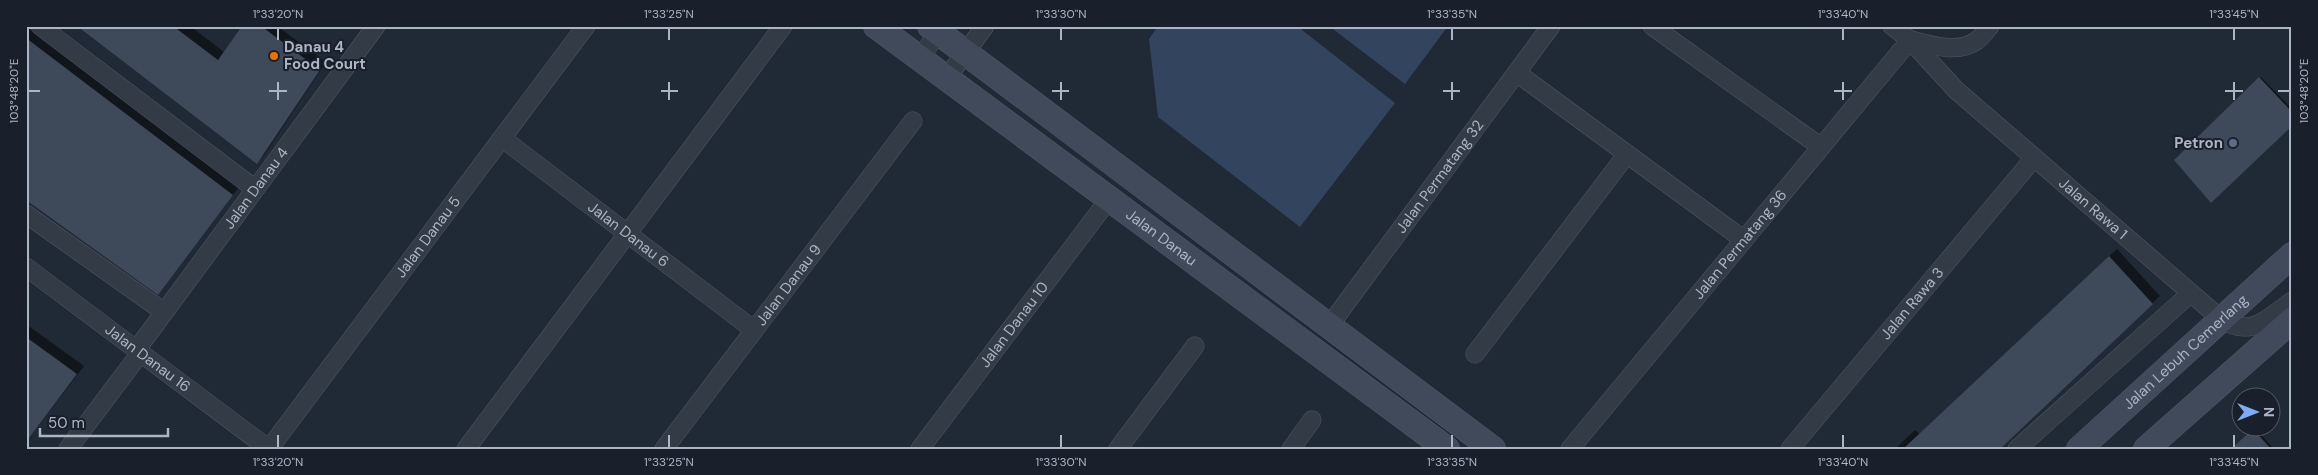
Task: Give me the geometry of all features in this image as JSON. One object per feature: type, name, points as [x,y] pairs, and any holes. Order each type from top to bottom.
[{"type":"street","points":[[40,26],[255,189]]},
{"type":"street","name":"Jalan Danau 4","points":[[68,449],[139,351],[164,312],[376,26]]},
{"type":"street","name":"Jalan Danau 5","points":[[269,449],[586,26]]},
{"type":"street","points":[[466,449],[783,26]]},
{"type":"street","name":"Jalan Danau","points":[[876,26],[1447,449]]},
{"type":"street","points":[[946,79],[985,26]]},
{"type":"street","points":[[1652,26],[1821,147]]},
{"type":"street","points":[[1892,26],[1910,40],[1931,46],[1958,48],[1976,41],[1990,26]]},
{"type":"street","name":"Jalan Permatang 32","points":[[1330,326],[1550,27]]},
{"type":"street","points":[[919,59],[937,28]]},
{"type":"street","name":"Jalan Danau","points":[[937,28],[965,53],[1493,449]]},
{"type":"street","name":"Jalan Permatang 36","points":[[1570,449],[1910,40]]},
{"type":"street","name":"Jalan Rawa 1","points":[[1910,40],[1956,90],[2221,319],[2235,326],[2248,328],[2260,324],[2292,301]]},
{"type":"street","points":[[1517,73],[1744,240]]},
{"type":"street","name":"Jalan Danau 9","points":[[664,449],[913,121]]},
{"type":"street","name":"Jalan Danau 6","points":[[502,138],[754,330]]},
{"type":"street","points":[[1475,354],[1627,154]]},
{"type":"street","name":"Jalan Rawa 3","points":[[1790,449],[2034,158]]},
{"type":"street","name":"Jalan Danau 10","points":[[920,449],[1109,199]]},
{"type":"street","points":[[26,214],[164,312]]},
{"type":"street","name":"Jalan Lebuh Cemerlang","points":[[2079,449],[2292,255]]},
{"type":"street","name":"Jalan Danau 16","points":[[26,267],[269,449]]},
{"type":"street","points":[[2017,449],[2191,292]]},
{"type":"street","points":[[2146,449],[2292,320]]},
{"type":"street","points":[[1118,449],[1195,346]]},
{"type":"street","points":[[1291,449],[1312,420]]},
{"type":"water","points":[[1158,26],[1297,26],[1395,103],[1300,227],[1158,117],[1149,39]]},
{"type":"water","points":[[1329,26],[1448,26],[1405,84]]},
{"type":"building","points":[[77,26],[173,26],[218,60],[242,26],[261,26],[320,70],[257,164]]},
{"type":"building","points":[[26,38],[233,195],[158,295],[26,200]]},
{"type":"building","name":"Petron","points":[[2259,77],[2292,112],[2292,126],[2211,203],[2174,160]]},
{"type":"building","points":[[2109,256],[2153,304],[2000,449],[1903,449]]},
{"type":"building","points":[[26,337],[77,374],[26,442]]},
{"type":"building","points":[[2243,438],[2261,438],[2271,449],[2231,449]]},
{"type":"place","name":"Danau 4 Food Court","points":[[274,56]]},
{"type":"place","name":"Petron","points":[[2233,143]]}]
